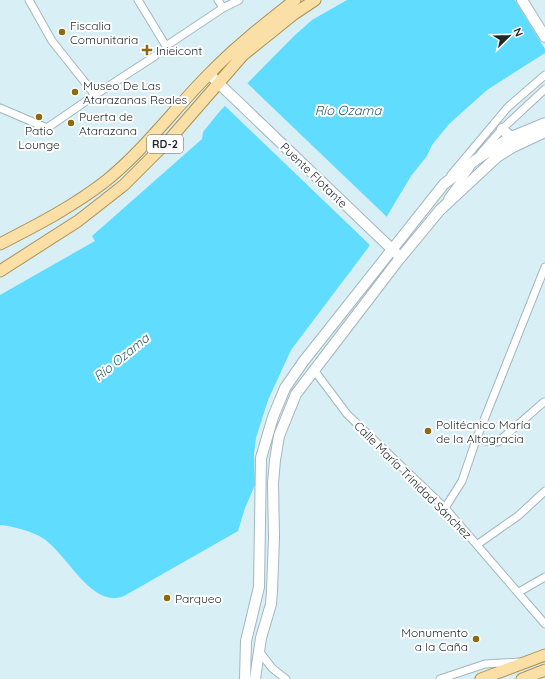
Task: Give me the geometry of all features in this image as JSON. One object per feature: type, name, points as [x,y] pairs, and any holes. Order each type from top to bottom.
[{"type":"main road","name":"RD-2","points":[[0,244],[56,215],[107,180],[131,158],[209,74],[241,44],[295,0]]},
{"type":"main road","name":"RD-2","points":[[0,271],[78,221],[124,185],[169,140],[243,55],[288,19],[315,0]]},
{"type":"main road","points":[[522,0],[545,37]]},
{"type":"main road","name":"Puente Flotante","points":[[209,74],[401,258]]},
{"type":"main road","points":[[245,679],[246,641],[259,587],[261,458],[273,417],[285,388],[303,362],[444,184],[476,159],[511,137],[545,122]]},
{"type":"main road","points":[[502,129],[511,137]]},
{"type":"main road","points":[[255,679],[259,651],[272,590],[274,537],[273,483],[278,442],[286,416],[296,394],[440,210],[497,157],[513,147],[545,132]]},
{"type":"main road","points":[[481,679],[545,655]]},
{"type":"main road","points":[[522,679],[545,670]]},
{"type":"main road","points":[[535,679],[545,670]]},
{"type":"street","points":[[29,0],[52,41],[95,95]]},
{"type":"street","points":[[138,0],[166,46],[222,8],[239,0]]},
{"type":"street","points":[[218,0],[222,8]]},
{"type":"street","points":[[0,108],[47,128],[155,56]]},
{"type":"street","points":[[444,184],[508,107],[545,75]]},
{"type":"street","points":[[440,210],[476,159],[502,129],[545,89]]},
{"type":"street","points":[[445,508],[462,481],[476,440],[545,267]]},
{"type":"street","name":"Calle María Trinidad Sánchez","points":[[314,370],[347,414],[445,508],[478,544],[545,624]]},
{"type":"street","points":[[476,440],[498,442],[544,402]]},
{"type":"street","points":[[478,544],[518,516],[545,491]]},
{"type":"street","points":[[519,592],[545,577]]},
{"type":"street","points":[[259,651],[272,668],[286,679]]},
{"type":"street","points":[[440,679],[486,664],[526,662]]},
{"type":"water","name":"Río Ozama","points":[[347,0],[545,0],[545,53],[487,90],[449,124],[432,145],[427,156],[411,176],[368,248],[291,350],[268,400],[256,438],[254,454],[255,485],[245,508],[238,531],[124,596],[112,598],[101,595],[90,587],[60,554],[41,537],[21,529],[0,525],[0,295],[95,241],[92,236],[202,139],[203,132],[220,111],[294,36],[312,20]]},
{"type":"pier","points":[[515,0],[545,0],[545,49]]},
{"type":"pier","points":[[246,82],[389,219],[372,247],[224,105]]},
{"type":"place","name":"Fiscalia Comunitaria","points":[[62,32]]},
{"type":"place","name":"Inieicont","points":[[147,50]]},
{"type":"place","name":"Museo De Las Atarazanas Reales","points":[[75,92]]},
{"type":"place","name":"Patio Lounge","points":[[39,117]]},
{"type":"place","name":"Puerta de Atarazana","points":[[71,123]]},
{"type":"place","name":"Politécnico María de la Altagracia","points":[[428,431]]},
{"type":"place","name":"Parqueo","points":[[167,598]]},
{"type":"place","name":"Monumento a la Caña","points":[[476,639]]}]
